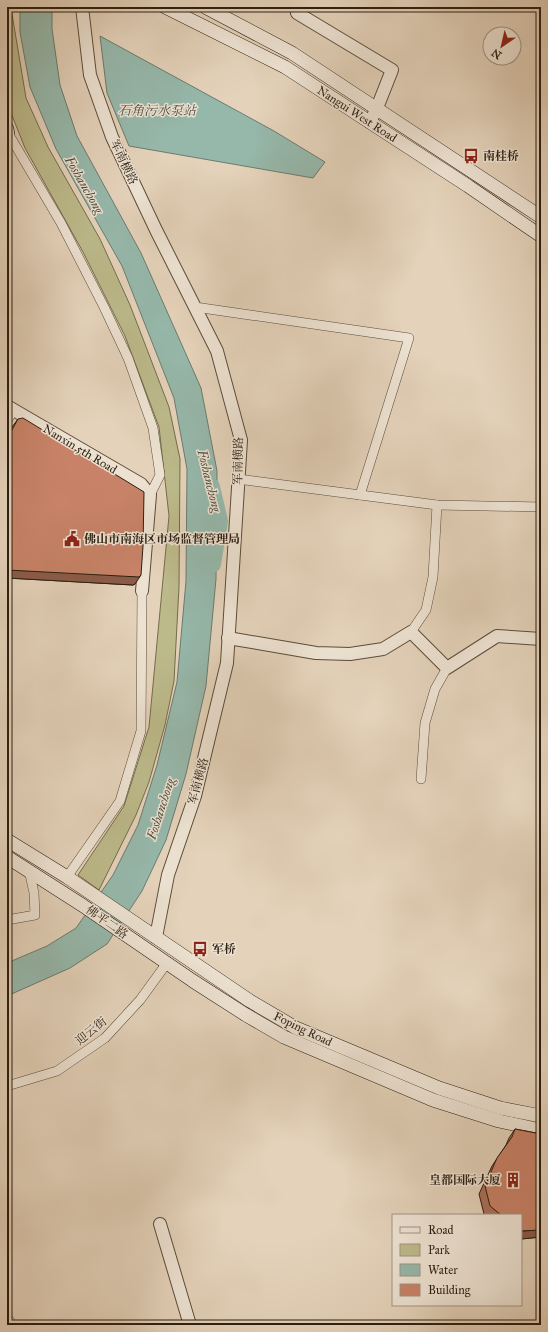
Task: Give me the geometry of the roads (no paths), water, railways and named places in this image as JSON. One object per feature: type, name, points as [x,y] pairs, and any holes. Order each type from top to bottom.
[{"type":"main road","name":"Nangui West Road","points":[[164,7],[286,68],[468,186],[541,236]]},
{"type":"main road","name":"Nangui West Road","points":[[205,7],[292,53],[541,217]]},
{"type":"main road","name":"Foping Road","points":[[7,840],[67,876],[250,1001],[296,1028],[439,1088],[500,1108],[541,1116]]},
{"type":"main road","name":"佛平二路","points":[[7,857],[82,905],[132,940]]},
{"type":"main road","name":"Foping Road","points":[[132,940],[246,1015],[284,1037],[434,1100],[499,1121],[541,1130]]},
{"type":"street","name":"军南横路","points":[[82,7],[90,75],[112,137],[156,230],[217,351],[241,440],[226,663],[212,730],[195,796],[168,875],[156,937]]},
{"type":"street","points":[[299,10],[392,70],[370,122]]},
{"type":"street","points":[[7,132],[61,223],[128,358],[153,428],[160,475],[150,495],[142,591],[141,731],[120,801],[67,876]]},
{"type":"street","points":[[195,307],[409,338],[360,495]]},
{"type":"street","points":[[7,421],[10,408]]},
{"type":"street","name":"Nanxin 5th Road","points":[[10,408],[141,484],[150,495]]},
{"type":"street","points":[[238,479],[437,505],[541,506]]},
{"type":"street","points":[[228,638],[316,653],[350,654],[383,649],[411,632],[426,610],[433,577],[437,505]]},
{"type":"street","points":[[411,632],[447,668]]},
{"type":"street","points":[[421,779],[425,723],[435,689],[447,668],[497,636],[541,639]]},
{"type":"street","points":[[7,920],[35,915],[34,893],[29,870]]},
{"type":"street","name":"迎云街","points":[[7,1086],[57,1071],[106,1038],[140,1000],[167,963]]},
{"type":"street","points":[[160,1224],[190,1325]]},
{"type":"street","points":[[7,1317],[12,1325]]},
{"type":"water","points":[[20,7],[52,7],[52,29],[60,85],[77,136],[141,253],[201,388],[217,471],[216,579],[206,686],[186,774],[166,840],[142,891],[107,944],[70,968],[7,996],[7,963],[47,946],[76,928],[113,875],[138,825],[157,765],[177,682],[186,581],[187,469],[174,398],[122,266],[56,149],[30,87],[20,32]]},
{"type":"water","name":"石角污水泵站","points":[[100,36],[274,131],[325,162],[313,178],[129,146],[107,93]]},
{"type":"waterway","name":"Foshanchong","points":[[211,487],[219,521],[212,564]]},
{"type":"place","name":"南桂桥","points":[[471,156]]},
{"type":"place","name":"佛山市南海区市场监督管理局","points":[[72,539]]},
{"type":"place","name":"军桥","points":[[200,949]]},
{"type":"place","name":"皇都国际大厦","points":[[513,1180]]}]
